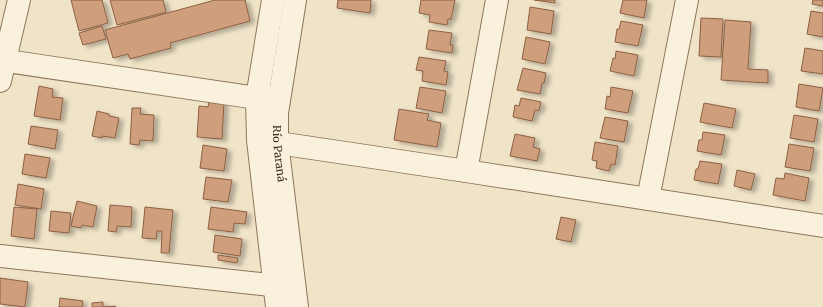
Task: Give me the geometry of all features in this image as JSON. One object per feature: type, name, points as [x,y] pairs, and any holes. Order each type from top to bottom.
[{"type":"street","points":[[0,81],[2,60],[19,0]]},
{"type":"street","name":"Río Paraná","points":[[273,0],[257,98],[267,141],[288,293],[277,307]]},
{"type":"street","name":"Río Paraná","points":[[267,141],[277,113],[295,0]]},
{"type":"street","points":[[466,171],[497,0]]},
{"type":"street","points":[[648,199],[687,0]]},
{"type":"street","points":[[2,60],[279,102]]},
{"type":"street","points":[[267,141],[823,226]]},
{"type":"street","points":[[0,256],[288,293]]},
{"type":"building","points":[[71,0],[102,0],[108,23],[79,31]]},
{"type":"building","points":[[110,0],[163,0],[166,12],[117,25]]},
{"type":"building","points":[[215,0],[245,0],[250,21],[170,43],[171,48],[130,59],[128,54],[113,58],[105,30]]},
{"type":"building","points":[[338,0],[371,0],[370,13],[337,8]]},
{"type":"building","points":[[421,0],[455,0],[451,19],[448,19],[447,25],[429,22],[430,15],[419,13]]},
{"type":"building","points":[[534,0],[555,0],[555,3]]},
{"type":"building","points":[[623,0],[647,0],[644,18],[620,13]]},
{"type":"building","points":[[813,0],[823,0],[823,6],[812,4]]},
{"type":"building","points":[[530,7],[554,11],[551,34],[527,30]]},
{"type":"building","points":[[811,11],[823,13],[823,37],[807,34]]},
{"type":"building","points":[[701,18],[723,19],[721,57],[699,56]]},
{"type":"building","points":[[725,20],[751,22],[748,69],[768,70],[768,83],[721,80]]},
{"type":"building","points":[[621,21],[643,25],[638,46],[615,42],[617,29],[619,29]]},
{"type":"building","points":[[102,26],[106,39],[83,45],[79,33]]},
{"type":"building","points":[[429,30],[452,33],[450,45],[453,45],[452,53],[426,49]]},
{"type":"building","points":[[526,37],[550,42],[545,64],[522,59]]},
{"type":"building","points":[[805,48],[823,51],[823,74],[801,71]]},
{"type":"building","points":[[616,51],[638,55],[634,76],[610,71],[613,58],[615,59]]},
{"type":"building","points":[[419,57],[446,61],[444,71],[448,72],[446,85],[422,81],[423,71],[416,70]]},
{"type":"building","points":[[523,68],[546,73],[540,94],[517,90]]},
{"type":"building","points":[[799,84],[823,88],[819,111],[796,107]]},
{"type":"building","points":[[39,86],[53,89],[52,97],[63,98],[60,120],[34,116]]},
{"type":"building","points":[[420,87],[446,91],[442,113],[416,108]]},
{"type":"building","points":[[611,87],[633,91],[628,113],[605,109],[607,96],[610,97]]},
{"type":"building","points":[[521,98],[541,102],[539,111],[535,110],[532,121],[513,117],[515,105],[519,106]]},
{"type":"building","points":[[209,101],[224,102],[222,139],[197,137],[199,106],[208,107]]},
{"type":"building","points":[[704,103],[736,109],[732,128],[700,122]]},
{"type":"building","points":[[132,108],[141,108],[140,114],[154,115],[153,141],[140,140],[139,145],[130,144]]},
{"type":"building","points":[[399,109],[429,114],[427,120],[441,123],[437,147],[394,140]]},
{"type":"building","points":[[97,111],[119,118],[115,138],[92,136]]},
{"type":"building","points":[[794,115],[818,119],[814,142],[790,138]]},
{"type":"building","points":[[605,117],[628,121],[624,142],[600,138]]},
{"type":"building","points":[[31,126],[58,130],[55,149],[28,144]]},
{"type":"building","points":[[703,132],[725,135],[721,155],[697,151],[699,140],[702,140]]},
{"type":"building","points":[[515,134],[535,138],[533,147],[540,149],[537,161],[510,156]]},
{"type":"building","points":[[595,142],[618,146],[615,165],[611,164],[609,171],[596,168],[597,161],[592,160]]},
{"type":"building","points":[[789,144],[814,148],[810,171],[785,167]]},
{"type":"building","points":[[203,145],[227,149],[224,171],[200,168]]},
{"type":"building","points":[[25,154],[50,158],[46,178],[22,174]]},
{"type":"building","points":[[700,161],[722,164],[718,184],[694,180],[696,169],[698,169]]},
{"type":"building","points":[[737,170],[755,174],[751,190],[734,186]]},
{"type":"building","points":[[785,173],[809,178],[805,201],[773,195],[776,178],[784,179]]},
{"type":"building","points":[[206,177],[232,180],[228,202],[203,199]]},
{"type":"building","points":[[18,184],[44,189],[41,209],[15,205]]},
{"type":"building","points":[[77,201],[97,206],[93,227],[82,225],[81,228],[71,226]]},
{"type":"building","points":[[110,205],[132,207],[131,227],[117,226],[116,232],[108,231]]},
{"type":"building","points":[[14,207],[37,209],[34,239],[11,236]]},
{"type":"building","points":[[145,207],[173,210],[169,253],[161,253],[162,231],[157,231],[156,239],[142,238]]},
{"type":"building","points":[[211,207],[247,212],[245,224],[234,223],[233,232],[208,229]]},
{"type":"building","points":[[51,211],[71,213],[69,233],[49,231]]},
{"type":"building","points":[[561,217],[576,220],[571,242],[556,239]]},
{"type":"building","points":[[215,235],[242,239],[240,256],[213,252]]},
{"type":"building","points":[[218,255],[238,258],[237,263],[218,260]]},
{"type":"building","points":[[0,278],[28,282],[25,307],[0,304]]},
{"type":"building","points":[[60,298],[83,301],[82,307],[59,307]]},
{"type":"building","points":[[103,302],[103,307],[92,307],[92,303]]}]
